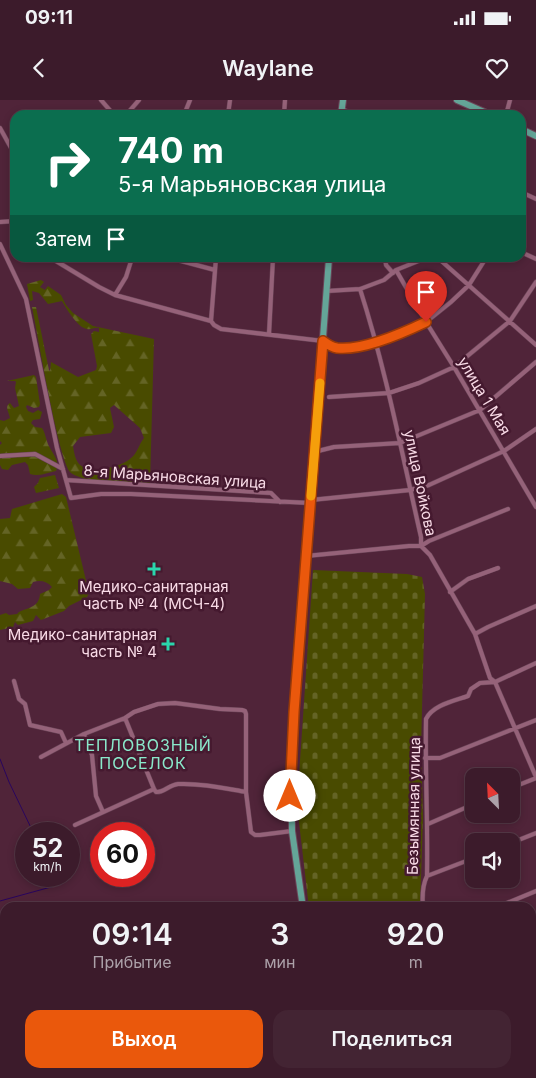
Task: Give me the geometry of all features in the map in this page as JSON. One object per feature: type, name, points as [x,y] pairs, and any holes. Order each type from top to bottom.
[{"type":"main road","points":[[457,100],[479,110]]},
{"type":"main road","points":[[302,902],[292,831],[291,763],[329,262]]},
{"type":"street","points":[[101,100],[110,110]]},
{"type":"street","points":[[130,110],[139,100]]},
{"type":"street","points":[[0,128],[10,146]]},
{"type":"street","points":[[0,244],[26,299],[66,480]]},
{"type":"street","points":[[58,262],[99,287],[115,294],[211,321],[221,329],[248,334],[269,334],[323,341],[336,348],[354,347],[376,341],[426,322],[469,286],[484,262]]},
{"type":"street","points":[[115,294],[126,276],[131,262]]},
{"type":"street","points":[[185,262],[215,270]]},
{"type":"street","points":[[211,321],[216,262]]},
{"type":"street","points":[[269,334],[273,262]]},
{"type":"street","name":"улица 1 Мая","points":[[386,262],[386,265],[394,271],[454,367],[536,507]]},
{"type":"street","points":[[326,291],[360,289],[384,280],[394,271],[416,262]]},
{"type":"street","points":[[442,262],[536,345]]},
{"type":"street","points":[[329,397],[389,393],[454,367],[510,321],[536,282]]},
{"type":"street","name":"улица Войкова","points":[[360,289],[389,393],[421,546],[430,555],[475,634],[487,663],[489,674],[536,777]]},
{"type":"street","points":[[314,452],[334,448],[400,443],[480,410],[536,362]]},
{"type":"street","name":"8-я Марьяновская улица","points":[[280,502],[271,493],[66,480],[70,498],[101,494],[131,494],[280,502],[310,502],[410,490],[429,485],[504,451],[536,429]]},
{"type":"street","points":[[0,456],[35,454],[63,469]]},
{"type":"street","points":[[530,498],[536,494]]},
{"type":"street","points":[[306,556],[421,546],[508,510]]},
{"type":"street","points":[[450,592],[468,579],[498,568]]},
{"type":"street","points":[[475,634],[488,626],[536,606]]},
{"type":"street","points":[[489,674],[484,681],[494,682],[536,664]]},
{"type":"street","points":[[14,681],[19,700],[25,704],[30,725],[61,732],[66,743]]},
{"type":"street","name":"Безымянная улица","points":[[423,902],[424,882],[427,876],[428,824],[425,758],[426,719],[435,709],[468,696],[475,685],[484,681]]},
{"type":"street","points":[[41,757],[84,734],[125,718],[144,708],[166,703],[245,711],[246,792],[250,828],[253,834],[260,835],[292,831]]},
{"type":"street","points":[[125,718],[154,789],[158,792],[174,785],[196,784],[246,792]]},
{"type":"street","points":[[425,758],[440,758],[536,720]]},
{"type":"street","points":[[84,734],[92,755],[96,796],[104,812]]},
{"type":"street","points":[[520,784],[536,777]]},
{"type":"street","points":[[80,823],[154,789]]},
{"type":"street","points":[[428,824],[465,808]]},
{"type":"street","points":[[520,839],[536,833]]},
{"type":"street","points":[[427,876],[465,861]]},
{"type":"street","points":[[509,902],[536,891]]},
{"type":"green space","points":[[41,280],[44,282],[40,287],[45,290],[48,286],[61,295],[73,313],[93,326],[154,339],[150,483],[98,481],[78,477],[71,473],[66,464],[55,423],[32,307],[36,307],[50,371],[51,362],[78,377],[96,370],[97,366],[91,334],[94,331],[99,332],[99,328],[84,328],[73,317],[62,301],[48,304],[39,293],[32,291],[33,300],[30,301],[27,284]],"holes":[[[114,405],[140,428],[144,438],[135,454],[127,461],[113,467],[97,469],[90,469],[79,464],[73,446],[80,437],[111,433],[114,427],[110,408]]]},
{"type":"green space","points":[[34,375],[36,377],[40,404],[39,407],[34,408],[27,405],[26,407],[28,411],[33,413],[38,410],[42,412],[40,419],[33,420],[31,423],[35,427],[42,428],[57,464],[56,471],[36,475],[30,474],[28,465],[25,462],[12,465],[8,470],[2,469],[0,465],[0,445],[2,443],[0,441],[0,420],[4,421],[10,418],[7,408],[10,403],[14,408],[19,406],[15,388],[16,382],[7,381]]},
{"type":"green space","points":[[55,475],[59,488],[36,493],[34,487],[40,478]]},
{"type":"green space","points":[[62,494],[66,497],[89,593],[87,597],[69,606],[64,611],[41,620],[36,615],[33,621],[18,625],[15,622],[13,627],[0,630],[0,615],[6,613],[9,615],[17,614],[33,606],[38,602],[40,594],[52,587],[46,582],[38,581],[33,582],[30,588],[18,589],[12,584],[0,581],[0,519],[10,518],[12,509]]},
{"type":"green space","points":[[313,570],[407,574],[422,577],[425,594],[421,748],[423,818],[420,902],[308,902],[297,805]]},
{"type":"waterway","points":[[0,759],[28,822]]},
{"type":"waterway","points":[[0,901],[51,887]]},
{"type":"slow traffic","points":[[311,496],[320,383]]},
{"type":"place","name":"Медико-санитарная часть № 4 (МСЧ-4)","points":[[154,569]]},
{"type":"place","name":"Медико-санитарная часть № 4","points":[[168,644]]},
{"type":"district","name":"ТЕПЛОВОЗНЫЙ ПОСЕЛОК","points":[[143,754]]},
{"type":"route","points":[[290,796],[294,712],[323,341],[336,348],[354,347],[376,341],[426,322]]}]
